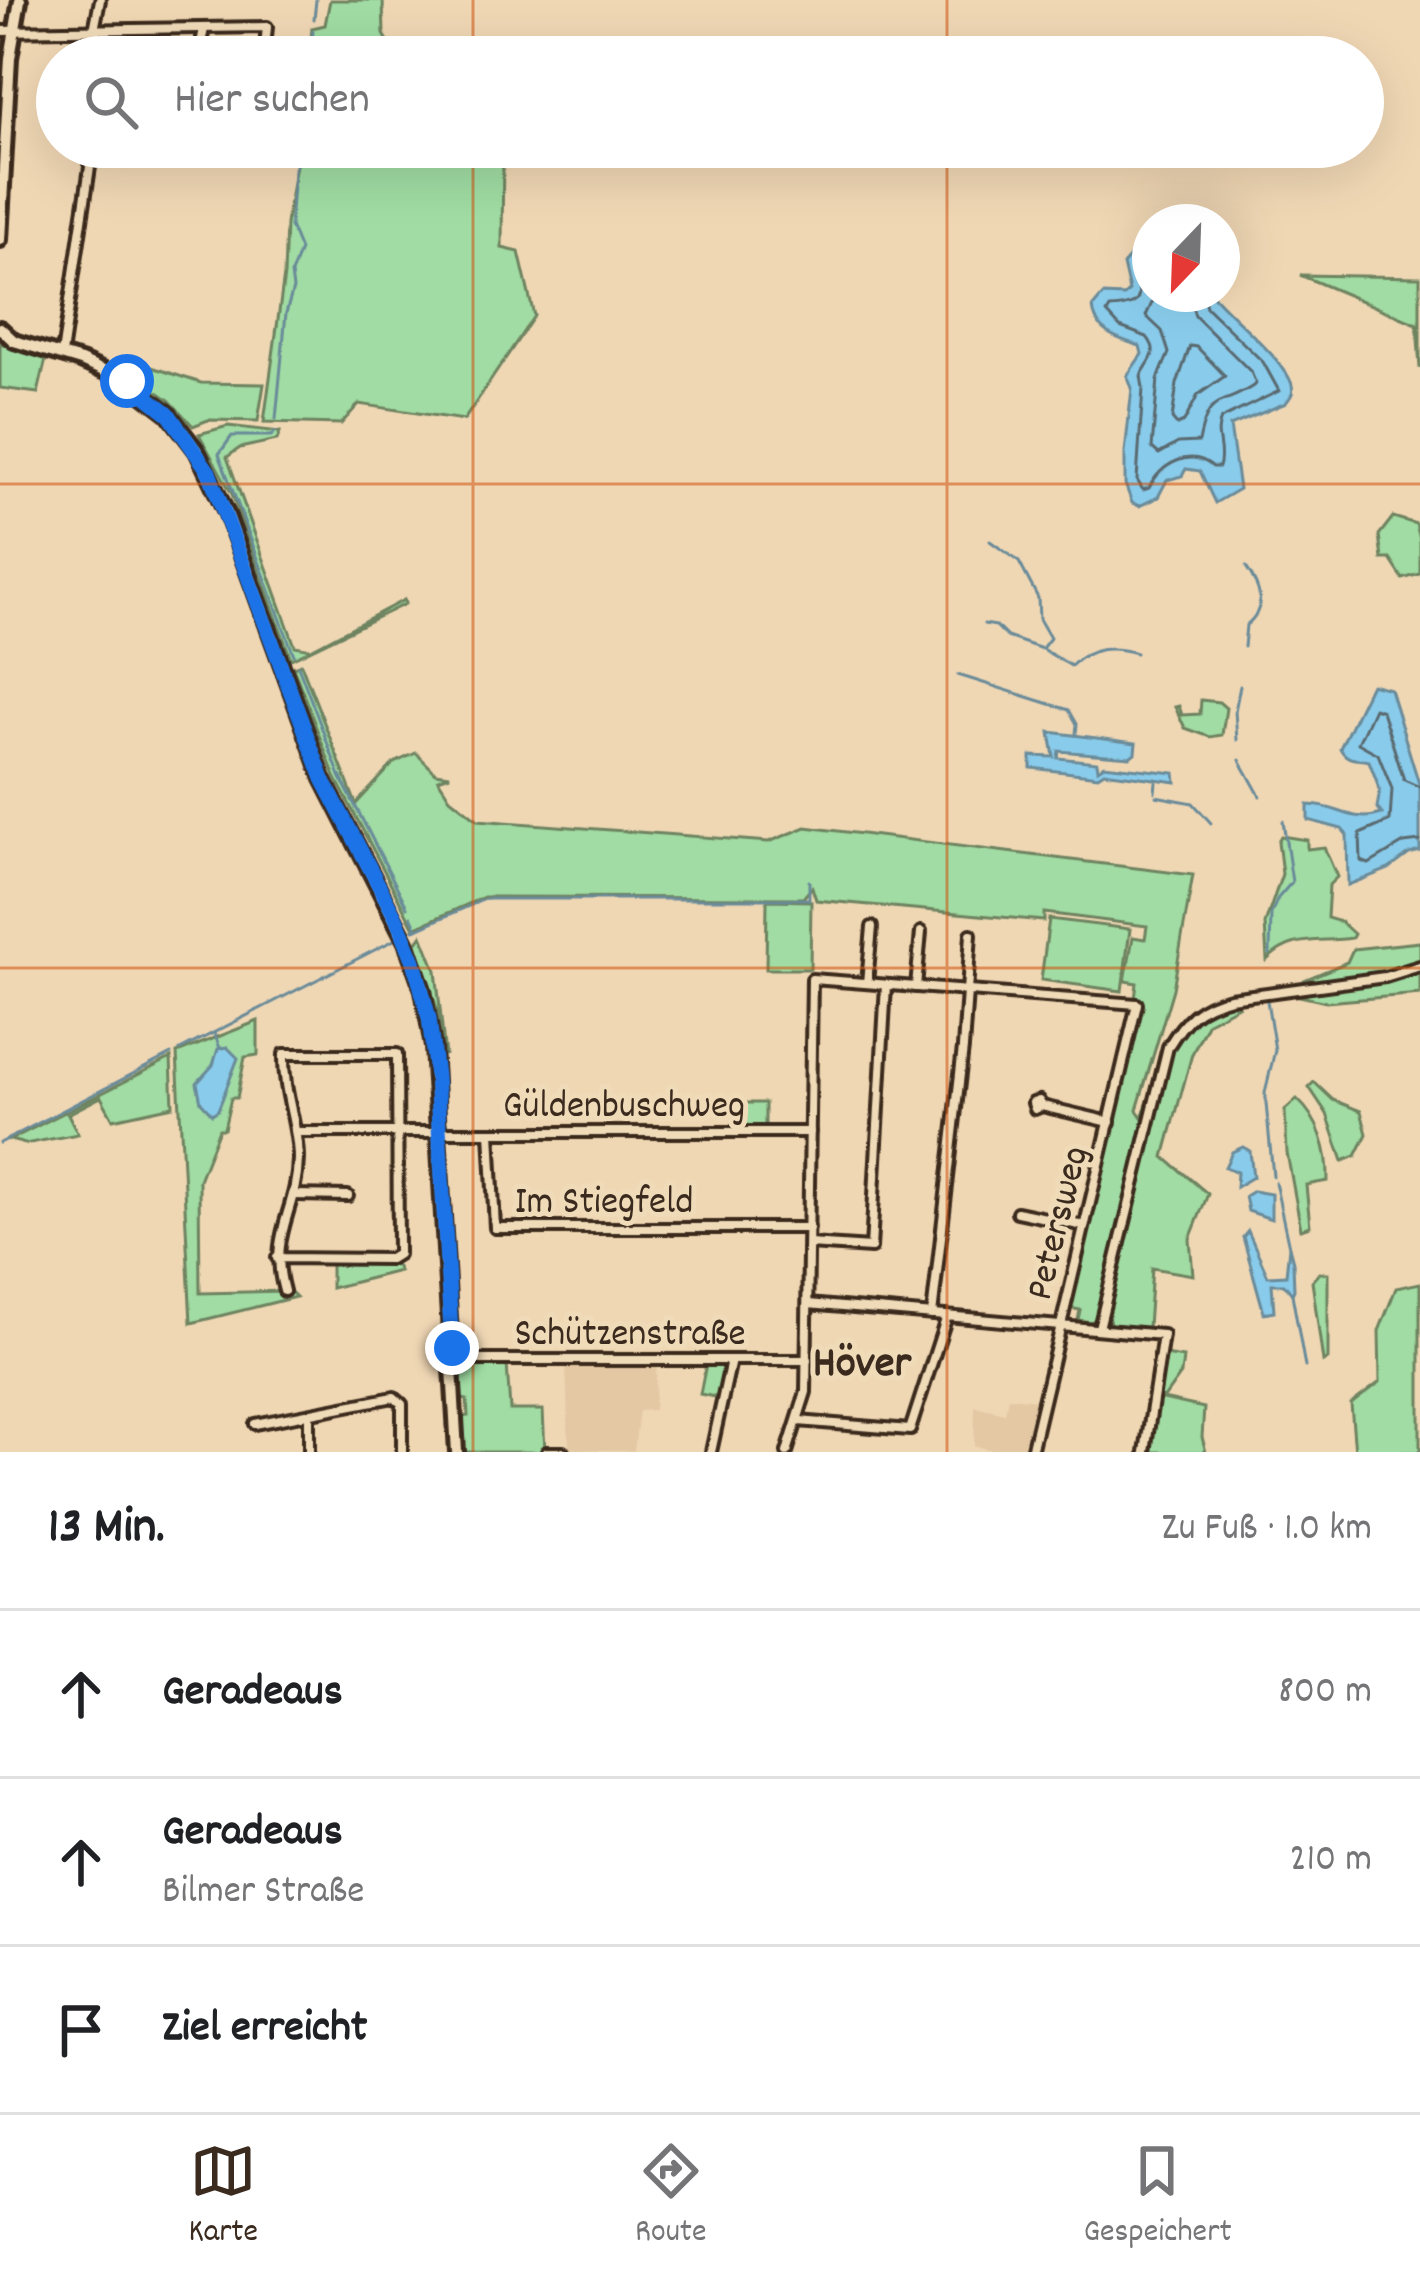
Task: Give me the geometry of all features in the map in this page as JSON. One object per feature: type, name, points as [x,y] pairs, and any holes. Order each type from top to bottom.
[{"type":"street","points":[[0,240],[20,0]]},
{"type":"street","points":[[94,36],[100,0]]},
{"type":"street","points":[[0,31],[267,27],[266,36]]},
{"type":"street","points":[[203,36],[205,28]]},
{"type":"street","points":[[62,354],[89,168]]},
{"type":"street","points":[[0,328],[14,341],[62,354],[133,386],[176,422],[209,472],[323,779],[406,940],[429,1018],[457,1452]]},
{"type":"street","points":[[867,983],[872,927]]},
{"type":"street","points":[[916,987],[920,932]]},
{"type":"street","points":[[932,1315],[971,934]]},
{"type":"street","points":[[1100,1328],[1168,1046],[1186,1018],[1230,998],[1385,977],[1420,966]]},
{"type":"street","points":[[787,1452],[806,1392],[812,979],[968,990]]},
{"type":"street","points":[[809,1244],[872,1248],[886,985]]},
{"type":"street","name":"Petersweg","points":[[968,990],[1138,1006],[1030,1452]]},
{"type":"street","points":[[277,1258],[390,1259],[398,1254],[397,1054],[284,1054],[284,1087],[296,1132],[294,1195],[281,1228],[277,1258],[284,1291]]},
{"type":"street","points":[[1042,1106],[1109,1122]]},
{"type":"street","name":"Güldenbuschweg","points":[[296,1132],[810,1132]]},
{"type":"street","name":"Im Stiegfeld","points":[[490,1132],[495,1228],[809,1228]]},
{"type":"street","points":[[294,1195],[348,1196]]},
{"type":"street","points":[[1016,1212],[1084,1226]]},
{"type":"street","points":[[808,1304],[1163,1335],[1145,1452]]},
{"type":"street","points":[[798,1420],[910,1430],[946,1316]]},
{"type":"street","name":"Schützenstraße","points":[[453,1360],[807,1360]]},
{"type":"street","points":[[712,1452],[731,1360]]},
{"type":"street","points":[[255,1424],[394,1397],[402,1404],[402,1452]]},
{"type":"street","points":[[309,1415],[309,1452]]},
{"type":"street","points":[[548,1452],[563,1452]]},
{"type":"shaded area","points":[[566,1364],[657,1364],[654,1410],[639,1411],[634,1451],[569,1449]]},
{"type":"shaded area","points":[[1008,1397],[1039,1400],[1027,1452],[974,1446],[975,1406],[1005,1413]]},
{"type":"green space","points":[[330,0],[383,0],[385,36],[311,36],[312,28],[325,25]]},
{"type":"green space","points":[[295,168],[503,168],[502,248],[519,252],[534,316],[464,420],[359,404],[341,424],[264,422],[284,275]]},
{"type":"green space","points":[[1300,275],[1420,277],[1420,369],[1417,324]]},
{"type":"green space","points":[[0,343],[46,359],[38,393],[0,388]]},
{"type":"green space","points":[[130,360],[201,383],[264,384],[258,421],[208,420],[193,426],[169,400],[126,370]]},
{"type":"green space","points":[[228,426],[280,432],[277,440],[240,448],[227,457],[295,646],[311,649],[404,600],[405,604],[291,659],[232,494],[199,434]]},
{"type":"green space","points":[[1393,517],[1416,524],[1420,574],[1403,579],[1390,559],[1382,559],[1379,535]]},
{"type":"green space","points":[[301,664],[356,804],[394,763],[416,753],[436,773],[450,775],[438,779],[450,798],[478,820],[769,842],[806,827],[1193,875],[1173,989],[1137,1110],[1142,1117],[1178,1022],[1231,1002],[1238,1006],[1208,1022],[1192,1054],[1164,1157],[1208,1194],[1190,1239],[1193,1275],[1152,1268],[1148,1328],[1110,1324],[1109,1319],[1098,1317],[1091,1322],[1078,1320],[1080,1310],[1069,1308],[1142,1000],[1135,999],[1137,983],[1125,981],[1133,937],[1145,939],[1147,926],[1044,913],[1044,921],[816,900],[812,887],[803,898],[484,897],[414,928],[335,777],[293,667]]},
{"type":"green space","points":[[1201,700],[1226,708],[1222,735],[1210,737],[1185,728],[1175,707],[1179,706],[1182,715],[1200,714]]},
{"type":"green space","points":[[1281,836],[1307,840],[1307,849],[1324,847],[1337,877],[1329,885],[1327,918],[1341,922],[1354,934],[1352,938],[1296,943],[1267,960],[1265,924],[1282,874]]},
{"type":"green space","points":[[767,900],[811,901],[810,969],[766,969]]},
{"type":"green space","points":[[1049,919],[1130,929],[1122,991],[1041,980]]},
{"type":"green space","points":[[422,935],[436,970],[445,1056],[439,1015],[416,943]]},
{"type":"green space","points":[[414,942],[438,1025],[446,1127],[412,945]]},
{"type":"green space","points":[[1420,942],[1420,994],[1326,1002],[1299,996],[1304,980],[1347,962],[1353,949]]},
{"type":"green space","points":[[258,1021],[258,1055],[245,1057],[237,1098],[231,1098],[224,1129],[219,1129],[199,1180],[200,1293],[290,1291],[296,1297],[191,1323],[177,1053]]},
{"type":"green space","points":[[171,1058],[173,1106],[113,1119],[101,1097],[68,1114],[78,1134],[25,1144],[10,1140]]},
{"type":"green space","points":[[1314,1082],[1333,1100],[1361,1111],[1367,1134],[1356,1156],[1343,1161],[1327,1114],[1309,1087]]},
{"type":"green space","points":[[1297,1099],[1317,1126],[1328,1170],[1328,1181],[1306,1185],[1310,1226],[1301,1229],[1287,1153],[1285,1110]]},
{"type":"green space","points":[[739,1103],[765,1103],[765,1126],[739,1126]]},
{"type":"green space","points":[[331,1262],[394,1262],[399,1271],[331,1288]]},
{"type":"green space","points":[[1319,1273],[1328,1273],[1328,1359],[1323,1362],[1312,1281]]},
{"type":"green space","points":[[1420,1283],[1420,1452],[1355,1452],[1351,1404],[1380,1382],[1379,1331],[1396,1288]]},
{"type":"green space","points":[[1165,1355],[1183,1358],[1181,1374],[1163,1399],[1204,1408],[1206,1452],[1150,1452]]},
{"type":"green space","points":[[463,1364],[507,1364],[510,1410],[543,1410],[545,1452],[464,1452],[462,1417],[468,1416],[467,1400],[462,1399]]},
{"type":"green space","points":[[706,1364],[726,1368],[720,1398],[700,1394]]},
{"type":"water","points":[[1132,254],[1132,312],[1230,312],[1269,351],[1292,385],[1286,403],[1230,426],[1239,489],[1215,503],[1200,471],[1186,469],[1182,476],[1167,480],[1158,497],[1139,506],[1132,503],[1125,484],[1132,388],[1127,376],[1142,354],[1140,346],[1103,329],[1093,307],[1103,295],[1124,296],[1129,291],[1123,265]]},
{"type":"water","points":[[1371,684],[1390,689],[1420,787],[1420,851],[1348,885],[1347,835],[1342,829],[1308,820],[1308,805],[1353,816],[1382,814],[1377,808],[1380,790],[1369,761],[1349,757],[1340,748]]},
{"type":"water","points":[[1050,732],[1136,743],[1130,757],[1059,751],[1058,758],[1097,762],[1098,769],[1104,765],[1175,773],[1176,782],[1031,768],[1031,756],[1054,757]]},
{"type":"water","points":[[227,1047],[238,1058],[218,1110],[212,1114],[201,1102],[197,1083],[213,1065],[218,1049]]},
{"type":"water","points":[[1243,1147],[1250,1151],[1253,1177],[1236,1187],[1237,1172],[1225,1167],[1232,1152]]},
{"type":"water","points":[[1253,1191],[1271,1194],[1271,1219],[1248,1211],[1245,1196]]},
{"type":"water","points":[[1248,1231],[1268,1276],[1286,1275],[1289,1247],[1294,1290],[1292,1294],[1284,1284],[1272,1284],[1274,1311],[1264,1313],[1243,1237]]},
{"type":"waterway","points":[[314,19],[316,0]]},
{"type":"waterway","points":[[312,36],[313,31]]},
{"type":"waterway","points":[[276,419],[291,274],[300,250],[290,226],[295,168]]},
{"type":"waterway","points":[[275,432],[271,436],[232,436],[219,454],[294,655]]},
{"type":"waterway","points":[[990,541],[1019,562],[1038,598],[1039,619],[1050,638],[1043,647]]},
{"type":"waterway","points":[[1244,647],[1246,625],[1259,604],[1258,590],[1246,567]]},
{"type":"waterway","points":[[984,624],[1071,666],[1101,650],[1136,653]]},
{"type":"waterway","points":[[298,666],[340,776],[407,907]]},
{"type":"waterway","points":[[958,675],[1069,710],[1077,724],[1076,734]]},
{"type":"waterway","points":[[1237,740],[1235,711],[1240,686]]},
{"type":"waterway","points":[[1240,760],[1260,796]]},
{"type":"waterway","points":[[1155,792],[1156,782]]},
{"type":"waterway","points":[[1156,796],[1193,803],[1211,823]]},
{"type":"waterway","points":[[1270,954],[1271,914],[1292,882],[1283,821]]},
{"type":"waterway","points":[[417,929],[485,899],[809,899],[809,881]]},
{"type":"waterway","points":[[411,916],[414,930]]},
{"type":"waterway","points":[[180,1050],[396,939]]},
{"type":"waterway","points":[[1265,988],[1275,1050],[1265,1093],[1273,1176]]},
{"type":"waterway","points":[[214,1033],[220,1048]]},
{"type":"waterway","points":[[0,1143],[171,1054]]},
{"type":"waterway","points":[[1275,1182],[1289,1247]]},
{"type":"waterway","points":[[1292,1294],[1305,1367]]},
{"type":"district","name":"Höver","points":[[862,1359]]},
{"type":"route","points":[[127,381],[168,413],[209,472],[323,779],[414,961],[429,1018],[436,1076],[452,1348]]}]
